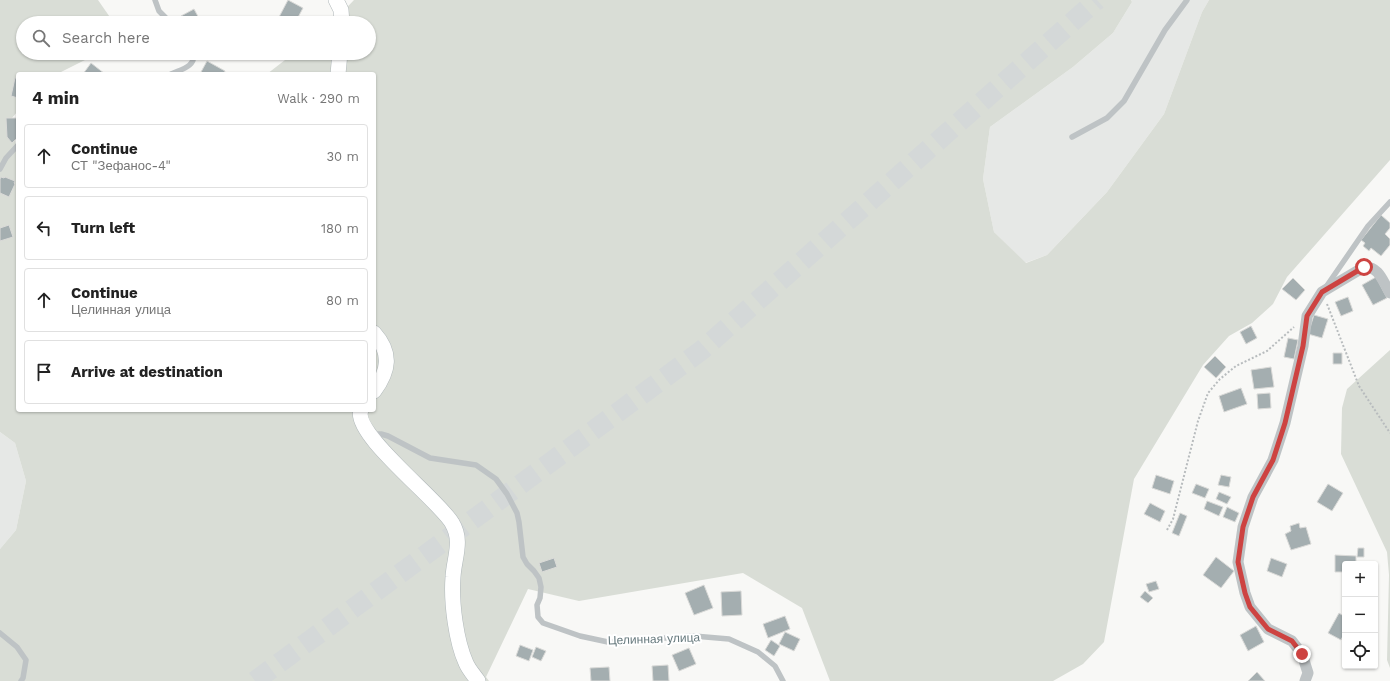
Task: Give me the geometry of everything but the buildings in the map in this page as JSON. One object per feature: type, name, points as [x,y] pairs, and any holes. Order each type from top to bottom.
[{"type":"street","points":[[336,0],[341,10],[341,16]]},
{"type":"street","points":[[338,72],[339,60]]},
{"type":"street","points":[[1305,681],[1308,673],[1302,654],[1292,641],[1268,629],[1250,607],[1245,593],[1238,562],[1243,527],[1253,497],[1273,460],[1285,423],[1303,346],[1307,316],[1322,292],[1364,267],[1370,267],[1378,272],[1390,293]]},
{"type":"street","points":[[376,335],[386,352],[387,367],[376,388]]},
{"type":"street","points":[[360,412],[359,417],[378,446],[444,511],[453,524],[457,535],[458,548],[453,575],[453,598],[458,632],[461,650],[467,665],[478,681]]},
{"type":"lane","points":[[155,0],[159,11],[164,16]]},
{"type":"lane","points":[[1072,137],[1107,118],[1124,101],[1165,30],[1187,0]]},
{"type":"lane","points":[[175,72],[191,64],[194,60]]},
{"type":"lane","points":[[0,169],[6,158],[16,147]]},
{"type":"lane","points":[[1322,292],[1368,226],[1390,202]]},
{"type":"lane","name":"Целинная улица","points":[[369,434],[381,434],[388,436],[430,458],[476,465],[496,479],[507,494],[517,513],[523,557],[536,574],[541,587],[540,598],[537,605],[538,617],[544,623],[580,636],[608,642],[694,636],[729,639],[758,652],[775,666],[783,681]]},
{"type":"lane","points":[[0,633],[17,647],[26,660],[23,678],[21,681]]},
{"type":"path","points":[[1322,292],[1359,386],[1390,433]]},
{"type":"path","points":[[1167,530],[1172,519],[1198,421],[1208,393],[1220,379],[1236,366],[1267,351],[1307,316]]},
{"type":"shaded area","points":[[0,0],[98,0],[109,16],[16,16],[16,60],[85,60],[61,72],[16,72],[16,113],[12,118],[16,147],[16,412],[376,412],[376,72],[270,72],[285,60],[376,60],[376,16],[339,16],[354,0],[1131,0],[1132,2],[1113,33],[1073,67],[990,127],[983,179],[994,232],[1026,263],[1047,255],[1107,192],[1164,114],[1202,12],[1209,0],[1390,0],[1390,160],[1287,277],[1273,304],[1252,323],[1229,336],[1203,365],[1134,479],[1104,642],[1083,664],[1053,681],[830,681],[802,608],[743,573],[579,601],[528,589],[486,677],[489,681],[0,681],[0,549],[16,530],[26,481],[15,443],[0,432]]},
{"type":"shaded area","points":[[1131,0],[1209,0],[1202,12],[1164,114],[1107,192],[1047,255],[1025,263],[994,232],[983,179],[990,127],[1073,67],[1113,33],[1132,2]]},
{"type":"shaded area","points":[[1390,350],[1390,668],[1387,660],[1389,575],[1387,552],[1341,454],[1342,408],[1347,389]]},
{"type":"shaded area","points":[[0,432],[15,443],[26,481],[16,530],[0,549]]},
{"type":"tunnel","points":[[255,681],[702,350],[1097,0]]},
{"type":"route","points":[[1302,654],[1292,641],[1268,629],[1250,607],[1245,593],[1238,562],[1243,527],[1253,497],[1273,460],[1285,423],[1303,346],[1307,316],[1322,292],[1364,267]]}]
